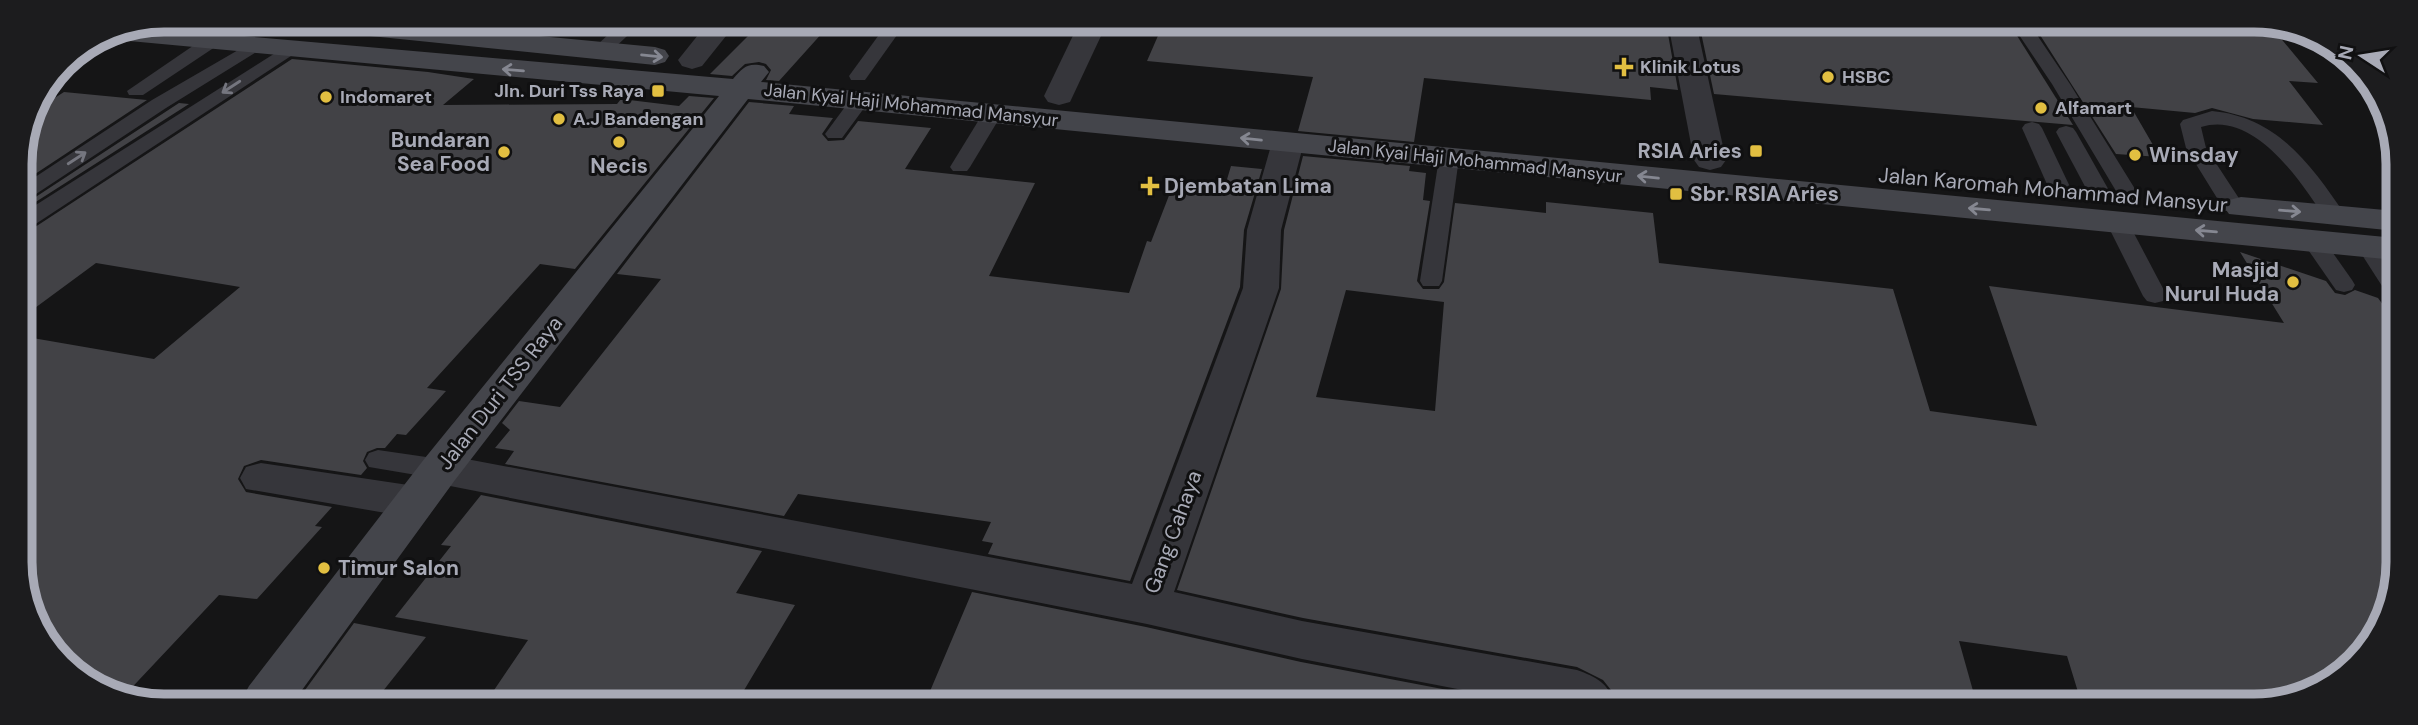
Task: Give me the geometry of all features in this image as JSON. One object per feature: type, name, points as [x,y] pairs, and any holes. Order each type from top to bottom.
[{"type":"main road","name":"Jalan Kyai Haji Mohammad Mansyur","points":[[472,32],[692,60],[750,77]]},
{"type":"main road","name":"Jalan Kyai Haji Mohammad Mansyur","points":[[135,35],[671,83],[750,77],[859,88],[1059,96],[1713,172]]},
{"type":"main road","points":[[671,83],[692,60]]},
{"type":"main road","name":"Jalan Duri TSS Raya","points":[[271,694],[428,486],[750,77]]},
{"type":"main road","name":"Jalan Kyai Haji Mohammad Mansyur","points":[[859,88],[992,114],[1448,158],[1713,172]]},
{"type":"main road","name":"Jalan Karomah Mohammad Mansyur","points":[[1713,172],[2062,191],[2115,205],[2313,241],[2386,239]]},
{"type":"main road","name":"Jalan Karomah Mohammad Mansyur","points":[[1713,172],[2115,205],[2234,206],[2335,216],[2386,238]]},
{"type":"street","points":[[692,60],[714,32]]},
{"type":"street","points":[[1059,96],[1089,32]]},
{"type":"street","points":[[1684,32],[1713,172]]},
{"type":"street","name":"Gang Cahaya","points":[[1288,142],[1264,230],[1261,288],[1147,605],[1302,640],[1580,693]]},
{"type":"street","points":[[261,478],[428,486],[1147,605]]},
{"type":"lane","points":[[601,50],[621,32]]},
{"type":"lane","points":[[835,134],[892,32]]},
{"type":"lane","points":[[2026,32],[2061,84],[2155,296]]},
{"type":"lane","points":[[136,91],[209,43]]},
{"type":"lane","points":[[32,188],[159,104],[252,47]]},
{"type":"lane","points":[[32,216],[288,50]]},
{"type":"lane","points":[[960,167],[992,114]]},
{"type":"lane","points":[[2234,206],[2196,148],[2190,124],[2196,121],[2230,120],[2259,129],[2303,170],[2335,216]]},
{"type":"lane","points":[[2032,128],[2062,191]]},
{"type":"lane","points":[[2066,132],[2115,205]]},
{"type":"lane","points":[[1431,281],[1448,158]]},
{"type":"lane","points":[[2313,241],[2344,285]]},
{"type":"lane","points":[[378,460],[428,486]]},
{"type":"building","points":[[752,32],[823,32],[779,81],[766,80],[771,70],[766,64],[759,62],[745,64],[732,76],[710,74]]},
{"type":"building","points":[[1160,32],[1668,32],[1678,90],[1650,87],[1651,100],[1424,78],[1414,142],[1298,131],[1313,77],[1147,61]]},
{"type":"building","points":[[1701,32],[2015,32],[2073,125],[1714,94]]},
{"type":"building","points":[[2038,32],[2277,34],[2318,83],[2289,81],[2323,125],[2253,119],[2212,108],[2195,113],[2131,107],[2160,157],[2116,154]]},
{"type":"building","points":[[292,59],[474,79],[443,105],[617,104],[621,99],[679,106],[689,96],[714,98],[575,269],[540,264],[427,388],[446,391],[406,435],[397,434],[385,448],[367,452],[363,461],[367,468],[361,475],[261,460],[244,466],[238,479],[246,492],[332,507],[315,526],[322,527],[257,599],[219,595],[130,689],[90,671],[64,648],[45,620],[34,587],[32,338],[154,359],[240,287],[96,263],[32,310],[32,229]]},
{"type":"building","points":[[64,92],[147,100],[32,176],[36,130],[46,104]]},
{"type":"building","points":[[749,102],[794,106],[789,114],[833,118],[822,134],[828,141],[844,140],[858,121],[931,128],[905,169],[1035,183],[989,276],[1129,293],[1147,241],[1151,242],[1175,180],[1225,186],[1231,166],[1262,169],[1244,230],[1240,287],[1130,581],[988,554],[993,543],[982,541],[991,522],[798,494],[784,516],[505,464],[514,451],[495,448],[510,430],[502,423],[519,401],[560,407],[661,279],[617,274]]},
{"type":"building","points":[[179,103],[189,104],[32,204],[32,199]]},
{"type":"building","points":[[1303,156],[1410,166],[1409,171],[1426,173],[1423,200],[1430,201],[1417,281],[1423,289],[1439,289],[1444,282],[1455,203],[1546,213],[1546,202],[1653,213],[1659,263],[1893,289],[1930,411],[2037,426],[1989,286],[2284,323],[2240,252],[2326,281],[2335,293],[2345,295],[2355,290],[2378,298],[2386,309],[2386,561],[2382,595],[2369,627],[2348,655],[2313,680],[2280,691],[2078,693],[2067,656],[1959,641],[1974,693],[1612,693],[1603,680],[1577,667],[1303,618],[1177,590],[1281,289],[1284,230]],"holes":[[[1346,290],[1444,302],[1435,411],[1316,397]]]},
{"type":"building","points":[[481,495],[762,551],[736,593],[795,605],[742,694],[492,694],[528,640],[395,617],[451,546],[441,545]]},
{"type":"building","points":[[972,592],[1301,662],[1465,693],[929,694]]},
{"type":"building","points":[[354,623],[426,637],[381,694],[302,694]]},
{"type":"place","name":"Klinik Lotus","points":[[1624,67]]},
{"type":"place","name":"HSBC","points":[[1828,77]]},
{"type":"place","name":"Jln. Duri Tss Raya","points":[[658,91]]},
{"type":"place","name":"Indomaret","points":[[326,97]]},
{"type":"place","name":"Alfamart","points":[[2041,108]]},
{"type":"place","name":"A.J Bandengan","points":[[559,119]]},
{"type":"place","name":"Necis","points":[[619,142]]},
{"type":"place","name":"RSIA Aries","points":[[1756,151]]},
{"type":"place","name":"Bundaran Sea Food","points":[[504,152]]},
{"type":"place","name":"Winsday","points":[[2135,155]]},
{"type":"place","name":"Djembatan Lima","points":[[1150,186]]},
{"type":"place","name":"Sbr. RSIA Aries","points":[[1676,194]]},
{"type":"place","name":"Masjid Nurul Huda","points":[[2293,282]]},
{"type":"place","name":"Timur Salon","points":[[324,568]]}]
